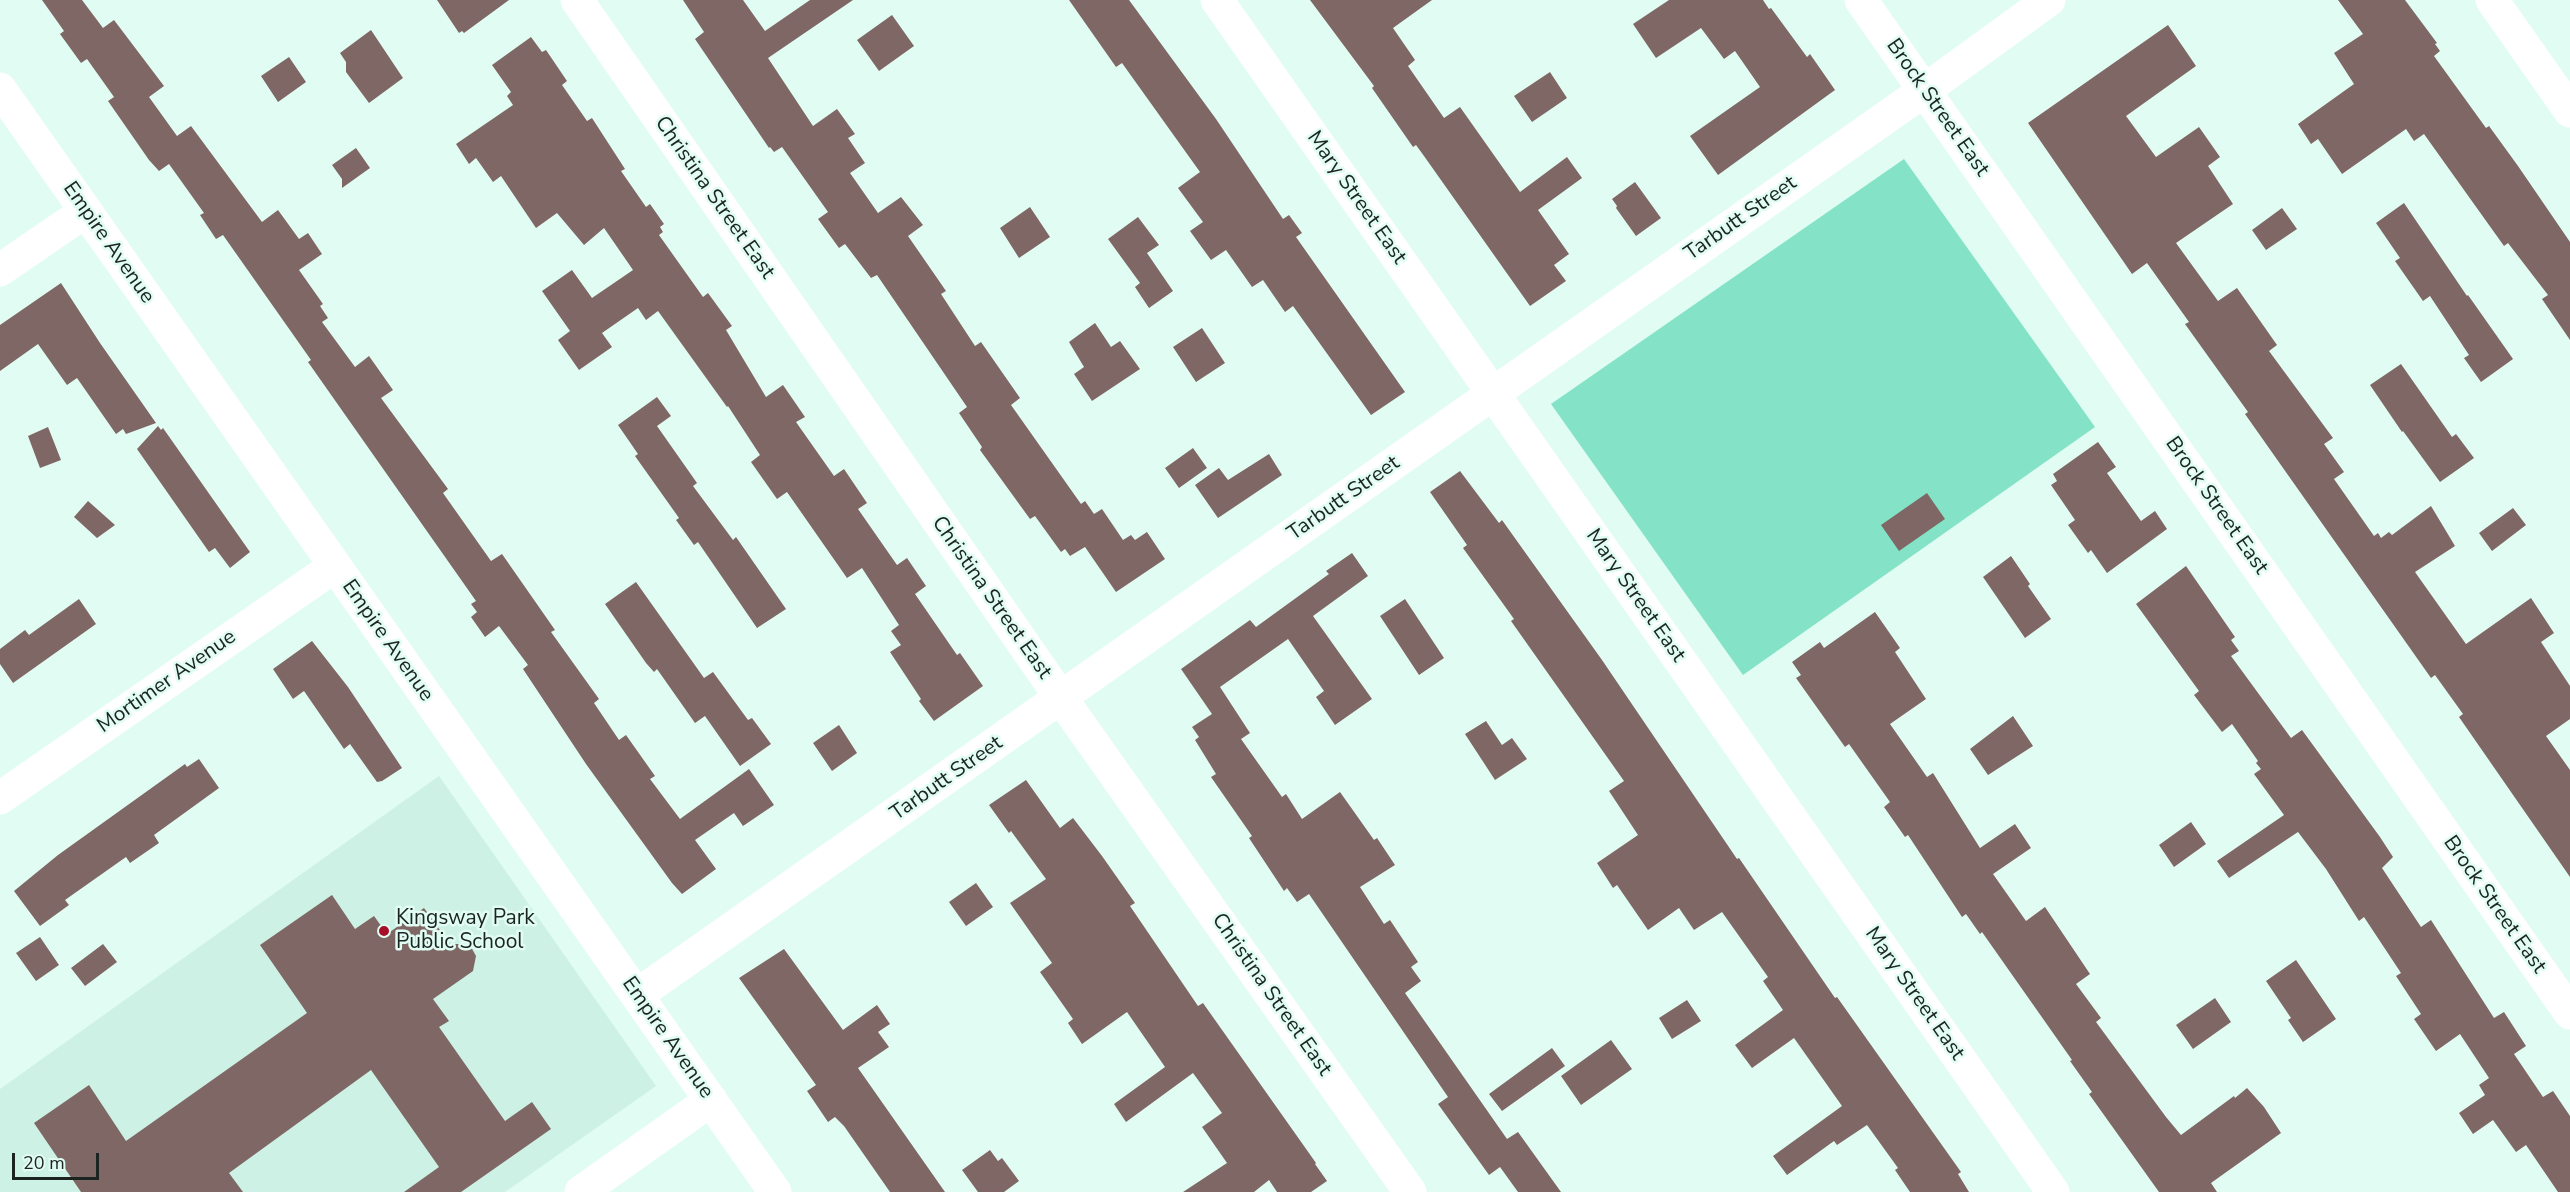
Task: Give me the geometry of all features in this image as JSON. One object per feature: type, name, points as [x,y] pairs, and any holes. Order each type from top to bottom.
[{"type":"street","name":"Christina Street East","points":[[577,0],[1061,698],[1410,1192]]},
{"type":"street","name":"Mary Street East","points":[[1217,0],[2053,1192]]},
{"type":"street","name":"Brock Street East","points":[[1861,0],[2570,1013]]},
{"type":"street","name":"Tarbutt Street","points":[[637,996],[1925,90],[2049,0]]},
{"type":"street","points":[[2492,0],[2570,111]]},
{"type":"street","name":"Empire Avenue","points":[[0,89],[775,1192]]},
{"type":"street","points":[[0,270],[86,211]]},
{"type":"street","name":"Mortimer Avenue","points":[[0,798],[335,566]]},
{"type":"street","points":[[581,1192],[711,1101]]},
{"type":"shaded area","name":"Kingsway Park Public School","points":[[439,776],[656,1086],[505,1192],[0,1192],[0,1089]]},
{"type":"green space","points":[[1904,159],[2095,427],[1743,675],[1551,404]]},
{"type":"building","points":[[42,0],[82,0],[103,28],[114,20],[164,86],[149,97],[177,136],[191,126],[262,222],[278,210],[299,239],[308,233],[322,254],[299,270],[323,304],[320,306],[328,318],[322,322],[355,367],[369,356],[393,390],[381,398],[448,489],[443,493],[491,561],[502,554],[555,630],[551,632],[599,699],[594,703],[619,740],[626,735],[655,776],[650,779],[680,819],[749,769],[774,805],[743,826],[734,813],[695,840],[716,869],[682,894],[672,883],[586,764],[523,669],[528,665],[499,626],[485,637],[471,617],[477,612],[471,604],[476,601],[308,362],[311,360],[223,235],[216,239],[200,215],[204,213],[169,164],[159,171],[149,160],[108,101],[114,97],[87,59],[81,63],[60,34],[64,31]]},
{"type":"building","points":[[437,0],[509,0],[464,33],[462,31],[459,33]]},
{"type":"building","points":[[683,0],[743,0],[765,31],[810,0],[853,0],[768,58],[813,126],[837,109],[855,134],[848,138],[865,163],[850,173],[878,213],[901,197],[923,225],[908,236],[946,291],[941,294],[975,346],[981,342],[1020,398],[1011,405],[1081,504],[1085,501],[1094,514],[1102,509],[1123,540],[1131,535],[1135,540],[1147,532],[1165,559],[1116,592],[1085,547],[1070,556],[1065,549],[1061,552],[1035,516],[1030,519],[980,450],[982,447],[959,413],[967,407],[877,275],[871,278],[845,244],[839,248],[818,219],[828,212],[782,147],[774,152],[769,148],[695,39],[704,32]]},
{"type":"building","points":[[1069,0],[1129,0],[1216,119],[1283,219],[1289,215],[1302,233],[1296,237],[1405,392],[1371,415],[1293,306],[1285,312],[1263,280],[1252,287],[1226,250],[1211,260],[1190,231],[1203,222],[1178,188],[1200,172],[1122,63],[1116,67]]},
{"type":"building","points":[[1310,0],[1432,0],[1393,28],[1415,60],[1408,66],[1444,118],[1460,107],[1520,192],[1567,157],[1582,178],[1538,210],[1569,254],[1554,265],[1566,281],[1530,306],[1416,145],[1413,147],[1372,88],[1374,86]]},
{"type":"building","points":[[1669,0],[1763,0],[1807,57],[1810,54],[1835,90],[1718,175],[1690,136],[1760,87],[1735,51],[1724,59],[1701,28],[1656,58],[1633,24]]},
{"type":"building","points":[[2338,0],[2405,0],[2437,43],[2435,44],[2440,51],[2434,56],[2486,128],[2489,126],[2570,242],[2570,340],[2542,299],[2548,295],[2508,243],[2504,246],[2424,134],[2414,141],[2406,129],[2342,174],[2318,139],[2311,144],[2298,124],[2354,84],[2334,53],[2363,34]]},
{"type":"building","points":[[892,15],[914,46],[879,71],[857,40]]},
{"type":"building","points":[[2168,25],[2196,66],[2126,116],[2156,157],[2199,127],[2220,157],[2208,166],[2233,204],[2176,243],[2218,301],[2237,288],[2277,345],[2269,351],[2333,438],[2324,444],[2344,472],[2334,479],[2374,536],[2378,533],[2381,538],[2389,532],[2392,535],[2431,506],[2455,546],[2415,572],[2466,644],[2531,598],[2554,633],[2541,642],[2570,686],[2570,719],[2546,736],[2570,770],[2570,877],[2459,717],[2463,714],[2435,675],[2431,678],[2245,414],[2248,412],[2185,324],[2189,322],[2147,263],[2132,274],[2028,123]]},
{"type":"building","points":[[371,30],[403,78],[369,103],[346,72],[346,62],[340,53]]},
{"type":"building","points":[[531,37],[542,52],[546,50],[567,81],[562,85],[587,121],[592,118],[625,169],[621,171],[646,207],[650,204],[664,224],[660,227],[663,232],[659,235],[703,297],[708,293],[732,326],[726,330],[766,397],[783,385],[805,417],[796,422],[834,476],[844,469],[867,503],[858,509],[897,565],[907,558],[926,586],[915,594],[957,655],[960,653],[983,686],[934,721],[919,701],[921,699],[890,652],[901,645],[891,631],[899,625],[862,568],[847,578],[787,492],[777,499],[751,462],[760,455],[728,406],[658,311],[646,320],[638,308],[602,333],[612,347],[579,370],[558,340],[570,331],[542,291],[572,270],[592,298],[633,270],[604,228],[584,245],[557,213],[536,228],[501,176],[493,182],[476,158],[469,164],[456,144],[513,105],[507,96],[511,92],[492,65]]},
{"type":"building","points":[[289,57],[306,82],[278,102],[261,76]]},
{"type":"building","points":[[1550,72],[1567,98],[1532,122],[1514,96]]},
{"type":"building","points":[[356,148],[370,168],[342,188],[342,179],[332,165]]},
{"type":"building","points":[[1635,182],[1661,218],[1636,236],[1612,199]]},
{"type":"building","points":[[2404,203],[2513,359],[2481,382],[2464,358],[2469,355],[2430,296],[2423,301],[2395,261],[2400,258],[2376,223]]},
{"type":"building","points":[[1030,207],[1050,237],[1019,258],[1000,228]]},
{"type":"building","points":[[2282,208],[2297,229],[2266,250],[2252,230]]},
{"type":"building","points":[[1138,217],[1159,245],[1147,253],[1173,291],[1149,308],[1135,287],[1140,283],[1108,239]]},
{"type":"building","points":[[61,283],[156,423],[126,434],[123,429],[116,434],[77,378],[67,385],[38,344],[0,371],[0,325]]},
{"type":"building","points":[[1095,323],[1111,347],[1120,341],[1140,369],[1092,401],[1074,374],[1084,367],[1069,342]]},
{"type":"building","points":[[1202,328],[1225,363],[1196,382],[1173,347]]},
{"type":"building","points":[[2401,364],[2452,437],[2456,434],[2474,458],[2440,482],[2370,385]]},
{"type":"building","points":[[657,397],[671,416],[657,426],[697,483],[693,486],[733,540],[736,537],[786,609],[757,628],[698,542],[694,545],[676,520],[679,518],[635,456],[638,454],[618,425]]},
{"type":"building","points":[[158,426],[161,430],[163,428],[250,552],[230,568],[215,548],[209,552],[137,449]]},
{"type":"building","points":[[48,427],[61,460],[40,468],[28,436]]},
{"type":"building","points":[[2098,442],[2116,467],[2107,473],[2141,521],[2155,511],[2167,529],[2107,573],[2091,550],[2088,553],[2068,525],[2075,520],[2051,485],[2057,481],[2053,474]]},
{"type":"building","points":[[1193,448],[1207,468],[1179,488],[1165,468]]},
{"type":"building","points":[[1269,454],[1282,475],[1218,518],[1195,485],[1219,468],[1228,480]]},
{"type":"building","points":[[1460,471],[1499,523],[1502,520],[1602,660],[1737,859],[1739,858],[1835,998],[1837,997],[1961,1172],[1958,1174],[1969,1192],[1910,1192],[1895,1170],[1898,1168],[1867,1125],[1837,1145],[1834,1141],[1787,1175],[1773,1156],[1842,1106],[1794,1038],[1752,1068],[1735,1045],[1783,1010],[1763,981],[1768,977],[1722,912],[1694,930],[1679,908],[1648,930],[1617,885],[1613,888],[1597,863],[1638,835],[1609,791],[1624,781],[1511,621],[1514,619],[1463,548],[1467,545],[1430,492]]},
{"type":"building","points":[[1927,493],[1945,519],[1899,551],[1881,525]]},
{"type":"building","points":[[88,501],[115,525],[97,538],[74,517]]},
{"type":"building","points":[[2513,508],[2526,525],[2492,551],[2479,533]]},
{"type":"building","points":[[1352,553],[1368,576],[1313,616],[1372,699],[1335,725],[1316,697],[1324,691],[1288,639],[1220,687],[1250,733],[1241,739],[1282,797],[1286,794],[1302,819],[1340,792],[1374,840],[1377,838],[1395,865],[1360,887],[1384,924],[1390,920],[1418,962],[1411,967],[1421,981],[1405,993],[1507,1139],[1518,1132],[1561,1192],[1518,1192],[1500,1167],[1489,1175],[1438,1104],[1448,1097],[1309,894],[1297,902],[1287,888],[1284,891],[1249,838],[1252,836],[1211,777],[1216,774],[1195,740],[1199,737],[1192,727],[1212,714],[1181,669],[1250,620],[1256,627],[1329,574],[1326,571]]},
{"type":"building","points":[[2011,556],[2051,619],[2025,638],[1983,577]]},
{"type":"building","points":[[2186,566],[2235,637],[2231,640],[2239,651],[2231,656],[2291,738],[2302,730],[2393,857],[2382,868],[2421,927],[2431,920],[2494,1018],[2504,1012],[2526,1046],[2514,1054],[2543,1097],[2553,1091],[2570,1116],[2570,1192],[2558,1192],[2526,1145],[2516,1152],[2493,1120],[2473,1134],[2459,1113],[2485,1095],[2479,1085],[2489,1078],[2460,1034],[2436,1051],[2414,1019],[2421,1014],[2396,976],[2401,973],[2364,917],[2359,921],[2326,869],[2298,832],[2229,878],[2217,861],[2284,815],[2254,774],[2261,769],[2256,763],[2258,761],[2232,724],[2222,732],[2194,695],[2199,691],[2136,604]]},
{"type":"building","points":[[636,582],[704,678],[713,672],[748,720],[752,718],[771,744],[740,766],[705,716],[695,723],[657,669],[654,672],[646,663],[605,604]]},
{"type":"building","points":[[79,599],[96,624],[13,683],[0,664],[0,649],[25,630],[29,635]]},
{"type":"building","points":[[1405,599],[1444,658],[1419,675],[1380,616]]},
{"type":"building","points":[[1875,612],[1900,648],[1895,652],[1926,699],[1890,724],[1927,777],[1933,773],[1980,848],[2015,824],[2031,848],[1993,874],[2026,921],[2045,907],[2090,974],[2076,984],[2101,1018],[2096,1022],[2166,1117],[2181,1135],[2247,1088],[2264,1107],[2281,1133],[2211,1183],[2217,1192],[2159,1192],[2089,1094],[2092,1092],[2070,1061],[2072,1060],[1982,932],[1980,934],[1966,914],[1962,917],[1908,835],[1905,837],[1884,807],[1890,802],[1849,744],[1845,747],[1796,678],[1801,675],[1792,662],[1820,642],[1824,648]]},
{"type":"building","points":[[312,641],[348,687],[402,768],[382,781],[377,782],[350,744],[344,749],[304,691],[293,699],[273,669]]},
{"type":"building","points":[[2013,716],[2033,746],[1988,775],[1970,749]]},
{"type":"building","points":[[1486,721],[1502,745],[1512,738],[1527,759],[1495,780],[1465,734]]},
{"type":"building","points":[[839,725],[857,753],[832,771],[813,743]]},
{"type":"building","points":[[199,759],[219,788],[154,835],[159,843],[130,863],[126,857],[65,900],[69,905],[40,926],[14,891],[58,855],[185,764],[187,767]]},
{"type":"building","points":[[1026,780],[1060,828],[1073,818],[1102,856],[1135,903],[1130,906],[1198,1006],[1203,1003],[1327,1181],[1311,1192],[1277,1192],[1269,1180],[1254,1192],[1183,1192],[1227,1163],[1202,1127],[1222,1113],[1193,1073],[1126,1122],[1114,1104],[1165,1067],[1127,1012],[1082,1044],[1068,1023],[1073,1019],[1040,972],[1052,963],[1010,903],[1046,879],[989,805]]},
{"type":"building","points":[[2191,822],[2206,844],[2174,867],[2159,845]]},
{"type":"building","points":[[976,883],[993,907],[966,926],[949,902]]},
{"type":"building","points":[[332,895],[355,929],[374,916],[387,934],[424,908],[450,944],[463,944],[471,947],[476,956],[473,971],[433,999],[449,1021],[439,1027],[505,1121],[532,1102],[551,1129],[461,1192],[404,1192],[439,1167],[371,1070],[229,1173],[243,1192],[81,1192],[34,1123],[89,1085],[126,1141],[307,1013],[260,945]]},
{"type":"building","points":[[40,937],[59,965],[36,981],[16,953]]},
{"type":"building","points":[[103,944],[117,962],[85,986],[71,968]]},
{"type":"building","points":[[784,949],[843,1030],[877,1005],[890,1024],[878,1032],[889,1047],[858,1068],[945,1192],[890,1192],[844,1126],[835,1117],[828,1122],[807,1091],[816,1085],[739,978]]},
{"type":"building","points":[[2296,960],[2336,1019],[2303,1042],[2288,1020],[2291,1018],[2266,981]]},
{"type":"building","points":[[2215,998],[2231,1022],[2193,1049],[2176,1025]]},
{"type":"building","points":[[1687,1000],[1701,1021],[1672,1039],[1659,1018]]},
{"type":"building","points":[[1611,1040],[1632,1069],[1581,1105],[1561,1076]]},
{"type":"building","points":[[1552,1048],[1565,1066],[1502,1111],[1489,1094]]},
{"type":"building","points":[[990,1150],[998,1161],[1002,1158],[1019,1181],[1004,1192],[978,1192],[962,1170]]},
{"type":"place","name":"Kingsway Park Public School","points":[[384,931]]}]
